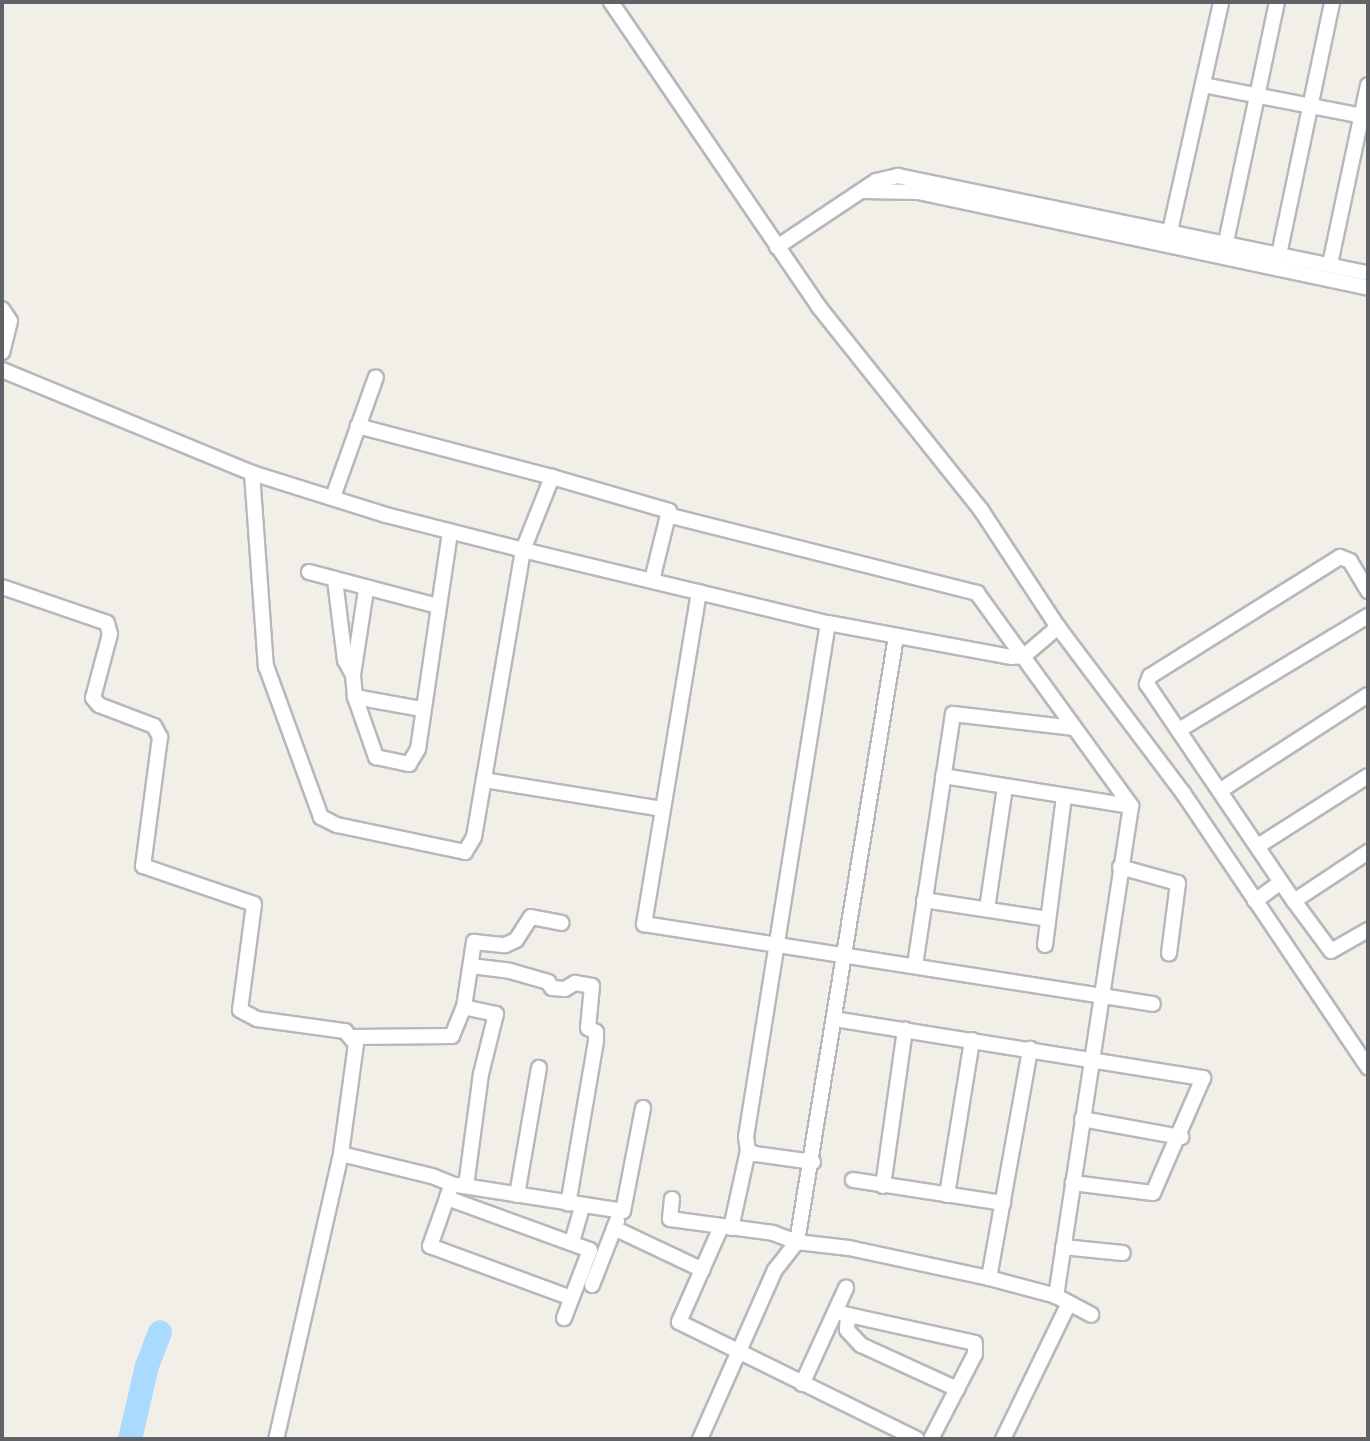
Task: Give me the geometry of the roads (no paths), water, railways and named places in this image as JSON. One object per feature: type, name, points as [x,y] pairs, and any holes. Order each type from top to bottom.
[{"type":"street","points":[[611,2],[777,247],[866,370],[981,510],[1058,627],[1262,897],[1368,1067]]},
{"type":"street","points":[[1167,247],[1221,2]]},
{"type":"street","points":[[1226,242],[1259,96],[1276,2]]},
{"type":"street","points":[[1277,262],[1332,2]]},
{"type":"street","points":[[1203,85],[1365,116]]},
{"type":"street","points":[[1331,264],[1365,116],[1368,85]]},
{"type":"street","points":[[777,247],[887,177],[914,177],[1226,242],[1277,262],[1368,288]]},
{"type":"street","points":[[862,191],[918,192],[1167,247],[1277,262],[1331,264],[1368,272]]},
{"type":"street","points":[[2,309],[10,321],[2,352]]},
{"type":"street","points":[[2,370],[252,473],[523,550],[828,623],[896,637],[1024,656],[1058,627]]},
{"type":"street","points":[[333,497],[376,377]]},
{"type":"street","points":[[358,426],[663,506],[671,516],[866,568],[971,589],[1024,656],[1131,806],[1063,1247],[1062,1299],[1003,1439]]},
{"type":"street","points":[[252,473],[267,666],[321,817],[337,825],[465,852],[472,847],[523,550],[552,477]]},
{"type":"street","points":[[652,580],[671,516]]},
{"type":"street","points":[[366,590],[353,675],[355,696],[376,757],[391,763],[408,764],[416,757],[450,531]]},
{"type":"street","points":[[1368,592],[1350,561],[1340,557],[1150,676],[1150,689],[1294,901],[1333,952],[1368,930]]},
{"type":"street","points":[[309,572],[366,590],[438,607]]},
{"type":"street","points":[[335,580],[345,660],[353,675]]},
{"type":"street","points":[[2,587],[107,623],[110,634],[93,698],[99,705],[154,726],[160,737],[142,866],[254,904],[240,1010],[257,1019],[345,1031],[352,1037],[357,1051],[341,1154],[276,1439]]},
{"type":"street","points":[[699,592],[644,925],[1153,1004]]},
{"type":"street","points":[[1179,730],[1368,615]]},
{"type":"street","points":[[828,623],[746,1137],[748,1151],[726,1228],[679,1322],[917,1439]]},
{"type":"street","points":[[699,1439],[775,1270],[797,1242],[813,1162],[896,637]]},
{"type":"street","points":[[1221,790],[1368,695]]},
{"type":"street","points":[[355,696],[422,709]]},
{"type":"street","points":[[915,965],[953,714],[1074,728]]},
{"type":"street","points":[[943,776],[1131,806]]},
{"type":"street","points":[[1258,846],[1368,776]]},
{"type":"street","points":[[484,780],[663,809]]},
{"type":"street","points":[[987,909],[1005,787]]},
{"type":"street","points":[[1045,945],[1065,796]]},
{"type":"street","points":[[1294,901],[1368,852]]},
{"type":"street","points":[[1120,867],[1178,883],[1169,953]]},
{"type":"street","points":[[1262,897],[1281,882]]},
{"type":"street","points":[[924,900],[1048,919]]},
{"type":"street","points":[[352,1037],[452,1036],[464,1007],[474,942],[505,945],[516,940],[531,917],[561,923]]},
{"type":"street","points":[[471,966],[510,971],[548,982],[552,988],[565,989],[575,983],[592,986],[588,1028],[596,1032],[596,1041],[572,1242]]},
{"type":"street","points":[[464,1007],[496,1014],[455,1189],[430,1246],[571,1298]]},
{"type":"street","points":[[834,1019],[1203,1078],[1181,1137],[1153,1193],[1073,1183]]},
{"type":"street","points":[[883,1185],[905,1030]]},
{"type":"street","points":[[947,1195],[972,1040]]},
{"type":"street","points":[[989,1278],[1030,1049]]},
{"type":"street","points":[[517,1195],[539,1068]]},
{"type":"street","points":[[455,1189],[517,1195],[623,1211],[643,1108]]},
{"type":"street","points":[[1082,1119],[1181,1137]]},
{"type":"street","points":[[748,1151],[813,1162]]},
{"type":"street","points":[[341,1154],[455,1189],[590,1250],[564,1318]]},
{"type":"street","points":[[853,1180],[1003,1203]]},
{"type":"street","points":[[672,1199],[670,1219],[773,1233],[797,1242],[849,1248],[989,1278],[1062,1299],[1091,1315]]},
{"type":"street","points":[[592,1285],[616,1223],[703,1270]]},
{"type":"street","points":[[1063,1247],[1123,1253]]},
{"type":"street","points":[[802,1384],[842,1314],[846,1288]]},
{"type":"street","points":[[842,1314],[847,1330],[861,1345],[957,1389]]},
{"type":"street","points":[[842,1314],[975,1343],[975,1354],[931,1439]]},
{"type":"waterway","points":[[130,1439],[147,1366],[160,1332]]}]
